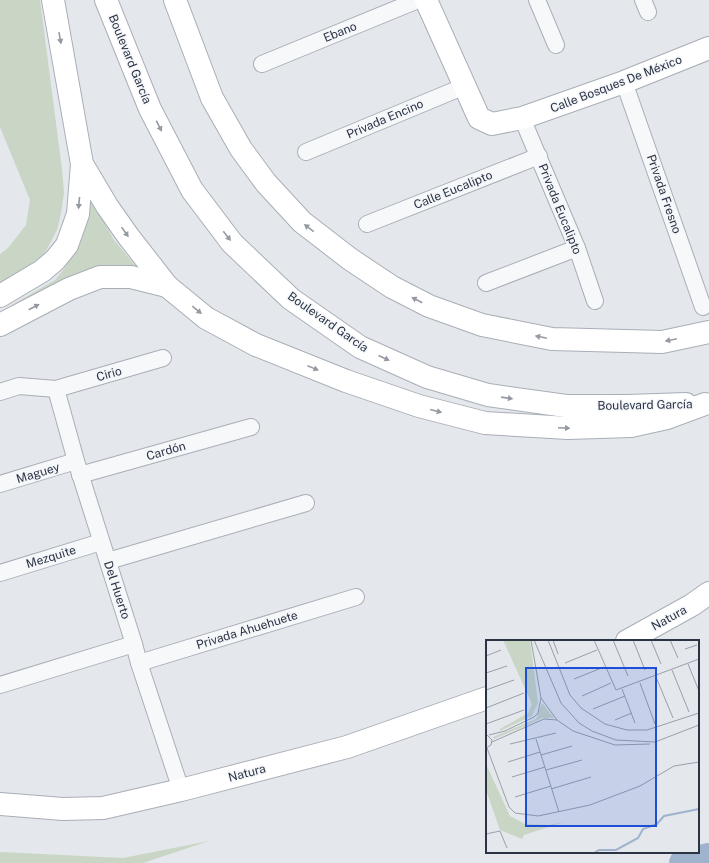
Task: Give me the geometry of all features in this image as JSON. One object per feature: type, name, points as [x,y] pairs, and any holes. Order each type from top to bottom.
[{"type":"main road","points":[[0,296],[42,271],[55,260],[67,245],[78,214],[82,164],[53,0]]},
{"type":"main road","name":"Boulevard García","points":[[106,0],[150,109],[192,190],[232,243],[291,299],[360,347],[427,377],[488,395],[566,406],[628,406],[707,403]]},
{"type":"main road","points":[[175,0],[212,98],[241,149],[266,183],[302,222],[350,259],[392,287],[429,306],[482,325],[552,339],[662,342],[709,332]]},
{"type":"main road","name":"Calle Bosques De México","points":[[426,0],[479,118],[492,124],[522,118],[624,82],[709,49]]},
{"type":"main road","points":[[82,164],[107,206],[167,286],[206,318],[256,345],[353,384],[419,406],[485,423],[568,428],[631,426],[667,418],[707,403]]},
{"type":"main road","points":[[0,325],[69,289],[100,277],[131,277],[167,286]]},
{"type":"main road","name":"Natura","points":[[629,640],[692,605],[709,593]]},
{"type":"main road","name":"Natura","points":[[0,804],[63,810],[103,808],[181,790],[347,747],[486,698]]},
{"type":"street","name":"Ebano","points":[[262,64],[418,0]]},
{"type":"street","points":[[537,0],[556,45]]},
{"type":"street","name":"Privada Fresno","points":[[624,82],[703,307]]},
{"type":"street","name":"Privada Encino","points":[[306,152],[465,86]]},
{"type":"street","name":"Privada Eucalipto","points":[[522,118],[577,248],[595,301]]},
{"type":"street","name":"Calle Eucalipto","points":[[367,224],[539,156]]},
{"type":"street","points":[[486,283],[577,248]]},
{"type":"street","name":"Cirio","points":[[56,389],[163,358]]},
{"type":"street","points":[[0,392],[19,386],[56,389]]},
{"type":"street","name":"Del Huerto","points":[[56,389],[101,542],[181,790]]},
{"type":"street","name":"Cardón","points":[[78,468],[251,427]]},
{"type":"street","name":"Maguey","points":[[0,484],[78,468]]},
{"type":"street","points":[[108,561],[306,503]]},
{"type":"street","name":"Mezquite","points":[[0,573],[101,542]]},
{"type":"street","name":"Privada Ahuehuete","points":[[139,663],[356,597]]},
{"type":"street","points":[[0,685],[134,644]]},
{"type":"green space","points":[[0,0],[40,0],[64,193],[57,230],[46,251],[34,265],[0,286],[0,254],[8,248],[26,225],[30,200],[0,127]]},
{"type":"green space","points":[[89,191],[114,240],[134,264],[150,276],[137,272],[0,318],[0,312],[55,280],[64,269],[76,250]]},
{"type":"green space","points":[[209,841],[143,863],[0,863],[0,852],[123,858]]},
{"type":"waterway","points":[[683,863],[709,857]]}]
